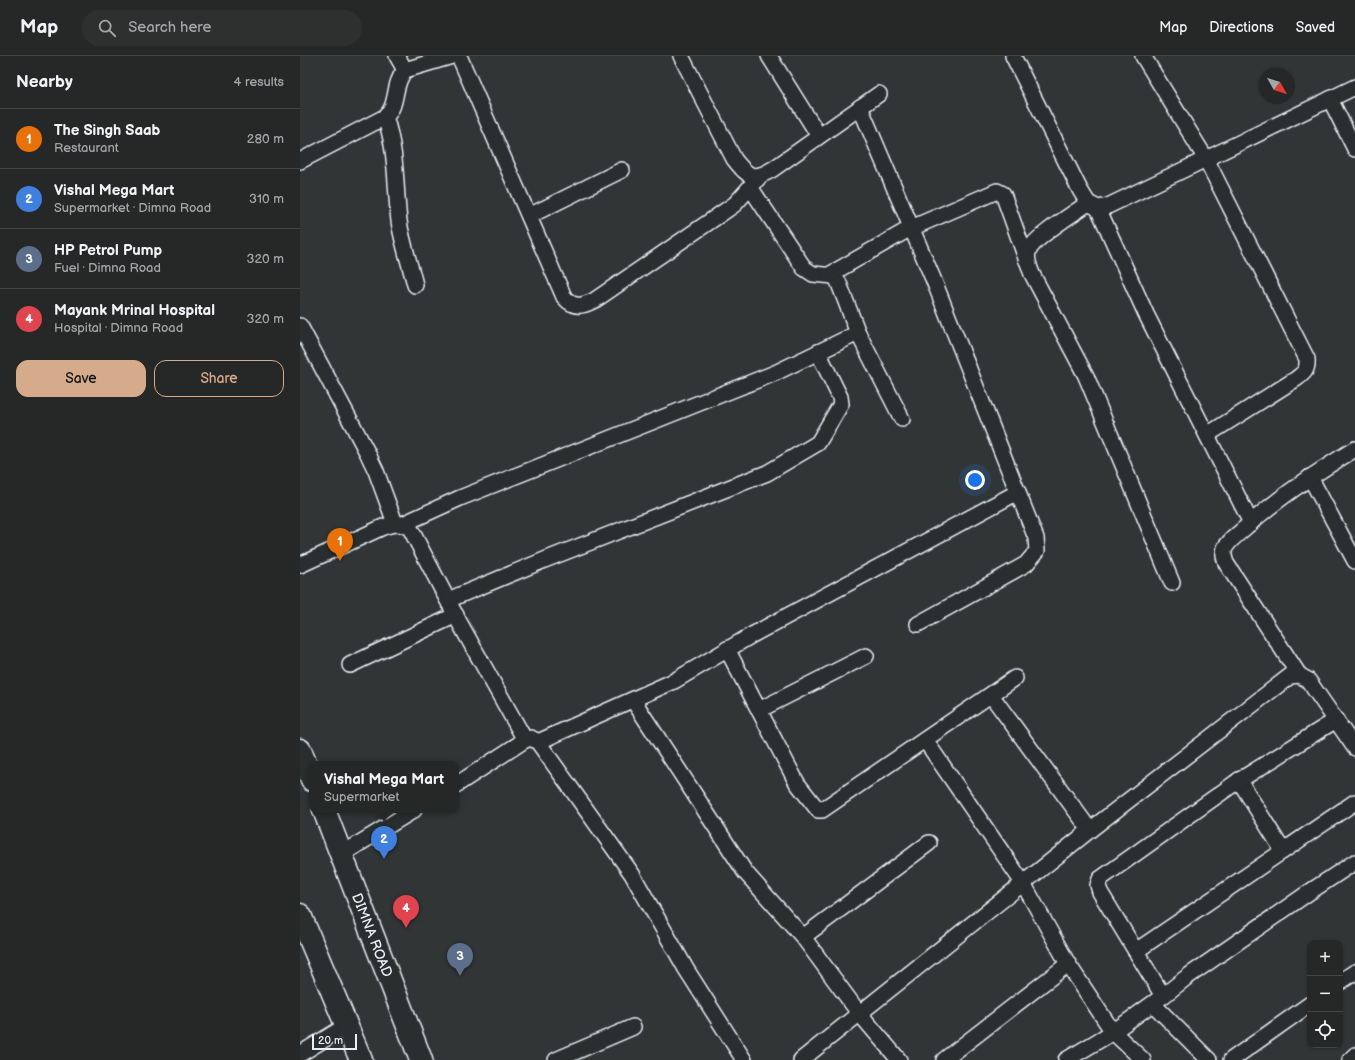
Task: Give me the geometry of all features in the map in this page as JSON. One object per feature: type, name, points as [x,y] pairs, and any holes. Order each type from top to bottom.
[{"type":"street","points":[[397,56],[405,70]]},
{"type":"street","points":[[300,161],[385,117],[391,112],[396,84],[405,70],[452,56]]},
{"type":"street","points":[[459,56],[564,297],[570,304],[578,306],[585,305],[725,211],[761,175],[879,94]]},
{"type":"street","points":[[680,56],[734,159],[743,170],[751,176],[761,175]]},
{"type":"street","points":[[769,56],[819,136]]},
{"type":"street","points":[[1013,56],[1050,132],[1093,206],[1251,523]]},
{"type":"street","points":[[1143,56],[1206,159],[1307,359],[1305,371],[1296,379],[1207,435]]},
{"type":"street","points":[[1027,261],[1028,250],[1036,242],[1093,206],[1108,206],[1355,87]]},
{"type":"street","points":[[1330,99],[1355,149]]},
{"type":"street","points":[[860,107],[912,228],[1036,538],[1037,551],[1033,558],[1026,564],[918,624]]},
{"type":"street","points":[[385,117],[392,136],[394,150],[400,224],[415,285]]},
{"type":"street","points":[[529,216],[622,170]]},
{"type":"street","points":[[750,187],[804,268],[813,274],[834,276],[838,281],[858,333],[902,419]]},
{"type":"street","points":[[829,275],[912,228],[997,191],[1003,194],[1032,274],[1086,376],[1172,583]]},
{"type":"street","points":[[300,326],[367,452],[399,524],[410,528],[417,537],[456,615],[532,741],[632,874],[686,969],[744,1060]]},
{"type":"street","points":[[300,565],[383,527],[399,524],[460,498],[761,379],[858,333]]},
{"type":"street","points":[[448,600],[547,559],[767,473],[818,444],[841,404],[840,397],[818,352]]},
{"type":"street","points":[[1355,449],[1272,503],[1226,547],[1223,555],[1226,563],[1299,675],[1308,680],[1355,748]]},
{"type":"street","points":[[1310,477],[1355,561]]},
{"type":"street","points":[[459,783],[532,741],[633,700],[687,674],[727,649],[1018,492]]},
{"type":"street","points":[[350,665],[456,615]]},
{"type":"street","points":[[727,649],[797,783],[818,810],[822,810],[1015,678]]},
{"type":"street","points":[[759,710],[866,656]]},
{"type":"street","points":[[801,1060],[859,1012],[1090,830],[1290,676],[1299,675]]},
{"type":"street","points":[[991,695],[1090,830]]},
{"type":"street","points":[[633,700],[745,872],[803,937],[859,1012],[899,1060]]},
{"type":"street","points":[[1209,1060],[1158,1000],[1136,951],[1100,892],[1098,885],[1100,879],[1239,780],[1336,720]]},
{"type":"street","points":[[924,740],[1023,883],[1068,964],[1113,1032],[1143,1060]]},
{"type":"street","points":[[300,750],[309,772]]},
{"type":"street","points":[[1239,780],[1283,851]]},
{"type":"street","points":[[1136,951],[1355,802]]},
{"type":"street","name":"DIMNA ROAD","points":[[325,813],[421,1060]]},
{"type":"street","points":[[342,854],[409,813]]},
{"type":"street","points":[[803,937],[930,843]]},
{"type":"street","points":[[1066,1060],[1113,1032],[1194,972],[1355,862]]},
{"type":"street","points":[[300,915],[361,1060]]},
{"type":"street","points":[[944,1060],[1068,964]]},
{"type":"street","points":[[1343,980],[1355,972]]},
{"type":"street","points":[[1231,1060],[1307,1006]]},
{"type":"street","points":[[300,1054],[346,1026]]},
{"type":"street","points":[[556,1060],[633,1027]]},
{"type":"street","points":[[1350,1060],[1355,1055]]},
{"type":"place","name":"The Singh Saab","points":[[340,561]]},
{"type":"place","name":"Vishal Mega Mart","points":[[384,859]]},
{"type":"place","name":"Mayank Mrinal Hospital","points":[[406,928]]},
{"type":"place","name":"HP Petrol Pump","points":[[460,976]]}]
